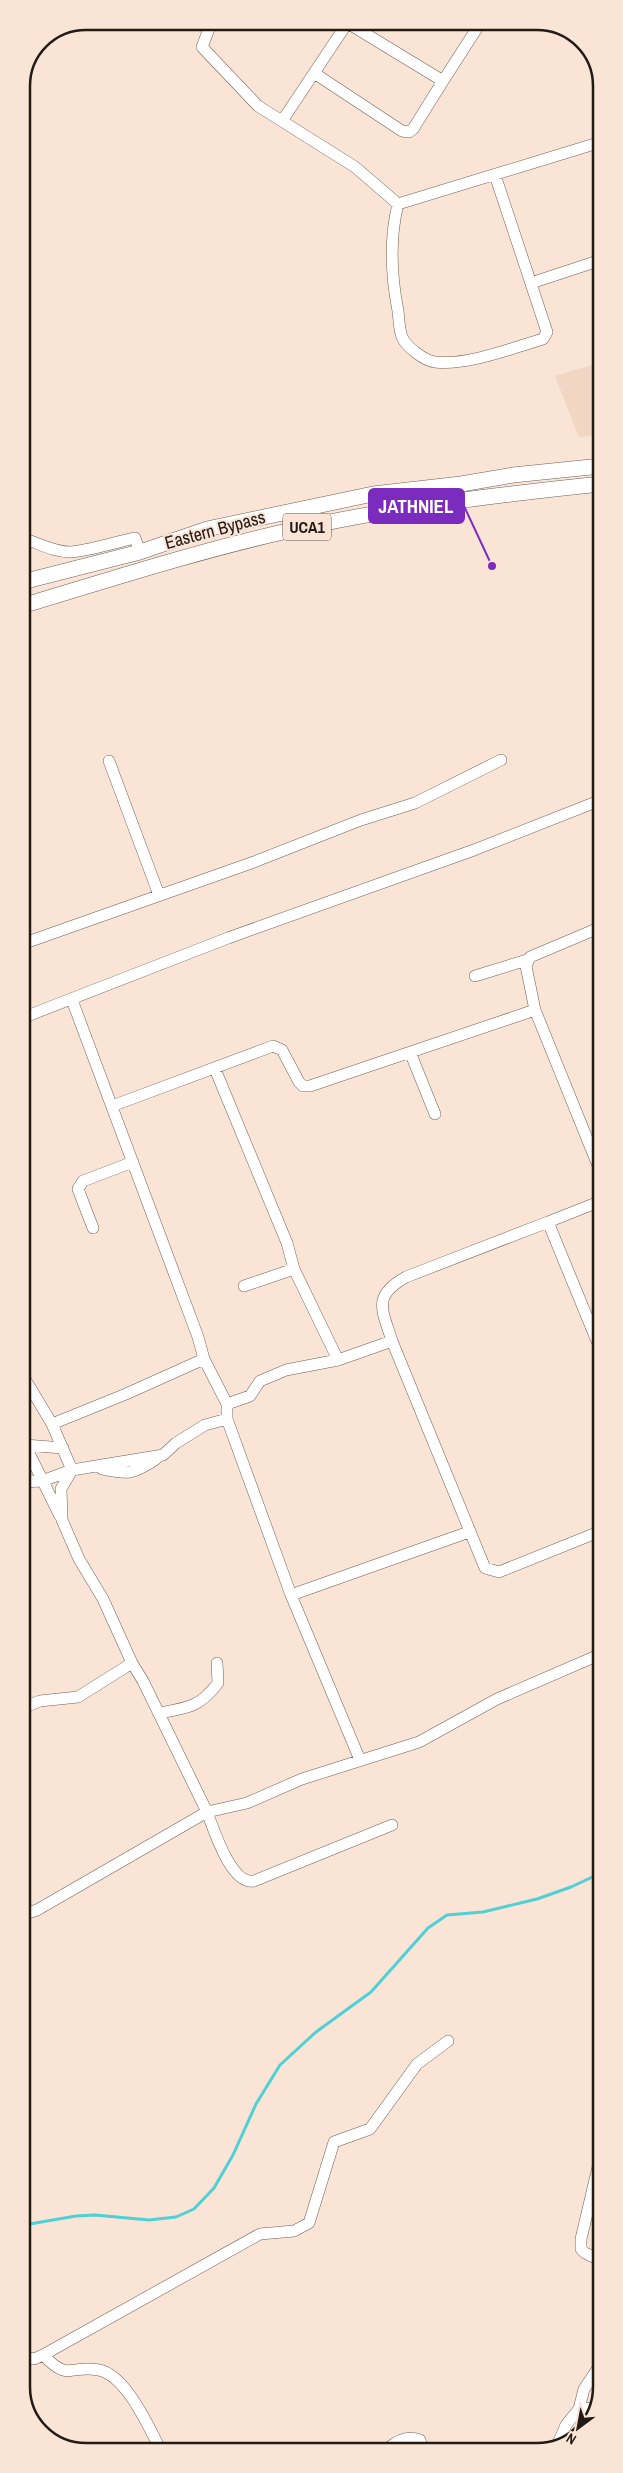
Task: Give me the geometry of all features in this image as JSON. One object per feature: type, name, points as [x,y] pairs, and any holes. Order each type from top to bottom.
[{"type":"main road","name":"Eastern Bypass","points":[[30,580],[140,552],[206,529],[373,494],[461,484],[513,474],[593,467]]},
{"type":"main road","name":"Eastern Bypass","points":[[30,603],[123,574],[284,532],[466,500],[593,485]]},
{"type":"street","points":[[208,30],[202,42],[205,53],[258,106],[355,168],[398,204]]},
{"type":"street","points":[[282,121],[342,30]]},
{"type":"street","points":[[360,30],[443,81]]},
{"type":"street","points":[[314,73],[402,131],[409,132],[413,129],[476,30]]},
{"type":"street","points":[[398,204],[593,144]]},
{"type":"street","points":[[398,204],[391,240],[394,292],[402,338],[415,352],[433,362],[451,361],[472,358],[543,339],[547,332],[495,174]]},
{"type":"street","points":[[531,283],[593,263]]},
{"type":"street","points":[[30,540],[37,546],[69,552],[135,538],[140,552]]},
{"type":"street","points":[[30,941],[254,862],[361,820],[415,803],[500,760]]},
{"type":"street","points":[[109,761],[159,894]]},
{"type":"street","points":[[30,1015],[228,938],[474,850],[593,803]]},
{"type":"street","points":[[475,976],[527,960],[530,956],[593,929]]},
{"type":"street","points":[[527,960],[526,966],[536,1010],[593,1153]]},
{"type":"street","points":[[72,1000],[198,1337],[204,1359],[227,1404],[226,1419],[291,1594],[360,1760]]},
{"type":"street","points":[[112,1106],[216,1069],[273,1046],[279,1047],[299,1082],[303,1086],[310,1086],[536,1010]]},
{"type":"street","points":[[410,1052],[435,1114]]},
{"type":"street","points":[[216,1069],[287,1243],[294,1269],[338,1360]]},
{"type":"street","points":[[93,1228],[78,1189],[83,1181],[133,1162]]},
{"type":"street","points":[[593,1204],[406,1277],[393,1284],[382,1296],[382,1309],[392,1341],[485,1568],[499,1572],[593,1534]]},
{"type":"street","points":[[548,1222],[593,1332]]},
{"type":"street","points":[[244,1286],[294,1269]]},
{"type":"street","points":[[227,1404],[250,1396],[260,1381],[286,1370],[338,1360],[392,1341]]},
{"type":"street","points":[[52,1424],[126,1394],[204,1359]]},
{"type":"street","points":[[30,1387],[52,1424],[72,1470]]},
{"type":"street","points":[[30,1481],[42,1480],[72,1470],[163,1455],[176,1443],[205,1425],[226,1419]]},
{"type":"street","points":[[30,1444],[63,1448]]},
{"type":"street","points":[[30,1455],[79,1559],[103,1599],[132,1663],[159,1713],[237,1875],[246,1882],[251,1882],[392,1825]]},
{"type":"street","points":[[62,1520],[61,1489],[72,1470]]},
{"type":"street","points":[[291,1594],[469,1532]]},
{"type":"street","points":[[30,1912],[207,1812],[247,1802],[302,1779],[419,1742],[497,1699],[593,1657]]},
{"type":"street","points":[[30,1705],[40,1701],[78,1697],[132,1663]]},
{"type":"street","points":[[159,1713],[193,1706],[207,1698],[218,1683],[217,1663]]},
{"type":"street","points":[[30,2358],[34,2359],[43,2355],[260,2234],[294,2231],[310,2223],[334,2142],[370,2129],[417,2064],[448,2041]]},
{"type":"street","points":[[593,2188],[581,2239],[581,2249],[585,2254],[593,2257]]},
{"type":"street","points":[[43,2355],[55,2368],[63,2371],[98,2370],[110,2375],[134,2399],[157,2443]]},
{"type":"street","points":[[560,2437],[566,2425],[579,2409],[584,2389],[593,2376]]},
{"type":"street","points":[[579,2409],[588,2408]]},
{"type":"street","points":[[393,2443],[412,2437],[420,2440],[421,2443]]},
{"type":"shaded area","points":[[593,364],[593,436],[579,437],[555,376]]},
{"type":"waterway","points":[[30,2224],[76,2216],[95,2215],[149,2220],[176,2217],[194,2209],[214,2188],[233,2155],[256,2104],[280,2065],[316,2032],[371,1992],[428,1928],[447,1915],[483,1912],[537,1899],[593,1877]]},
{"type":"place","name":"JATHNIEL","points":[[492,566]]}]
